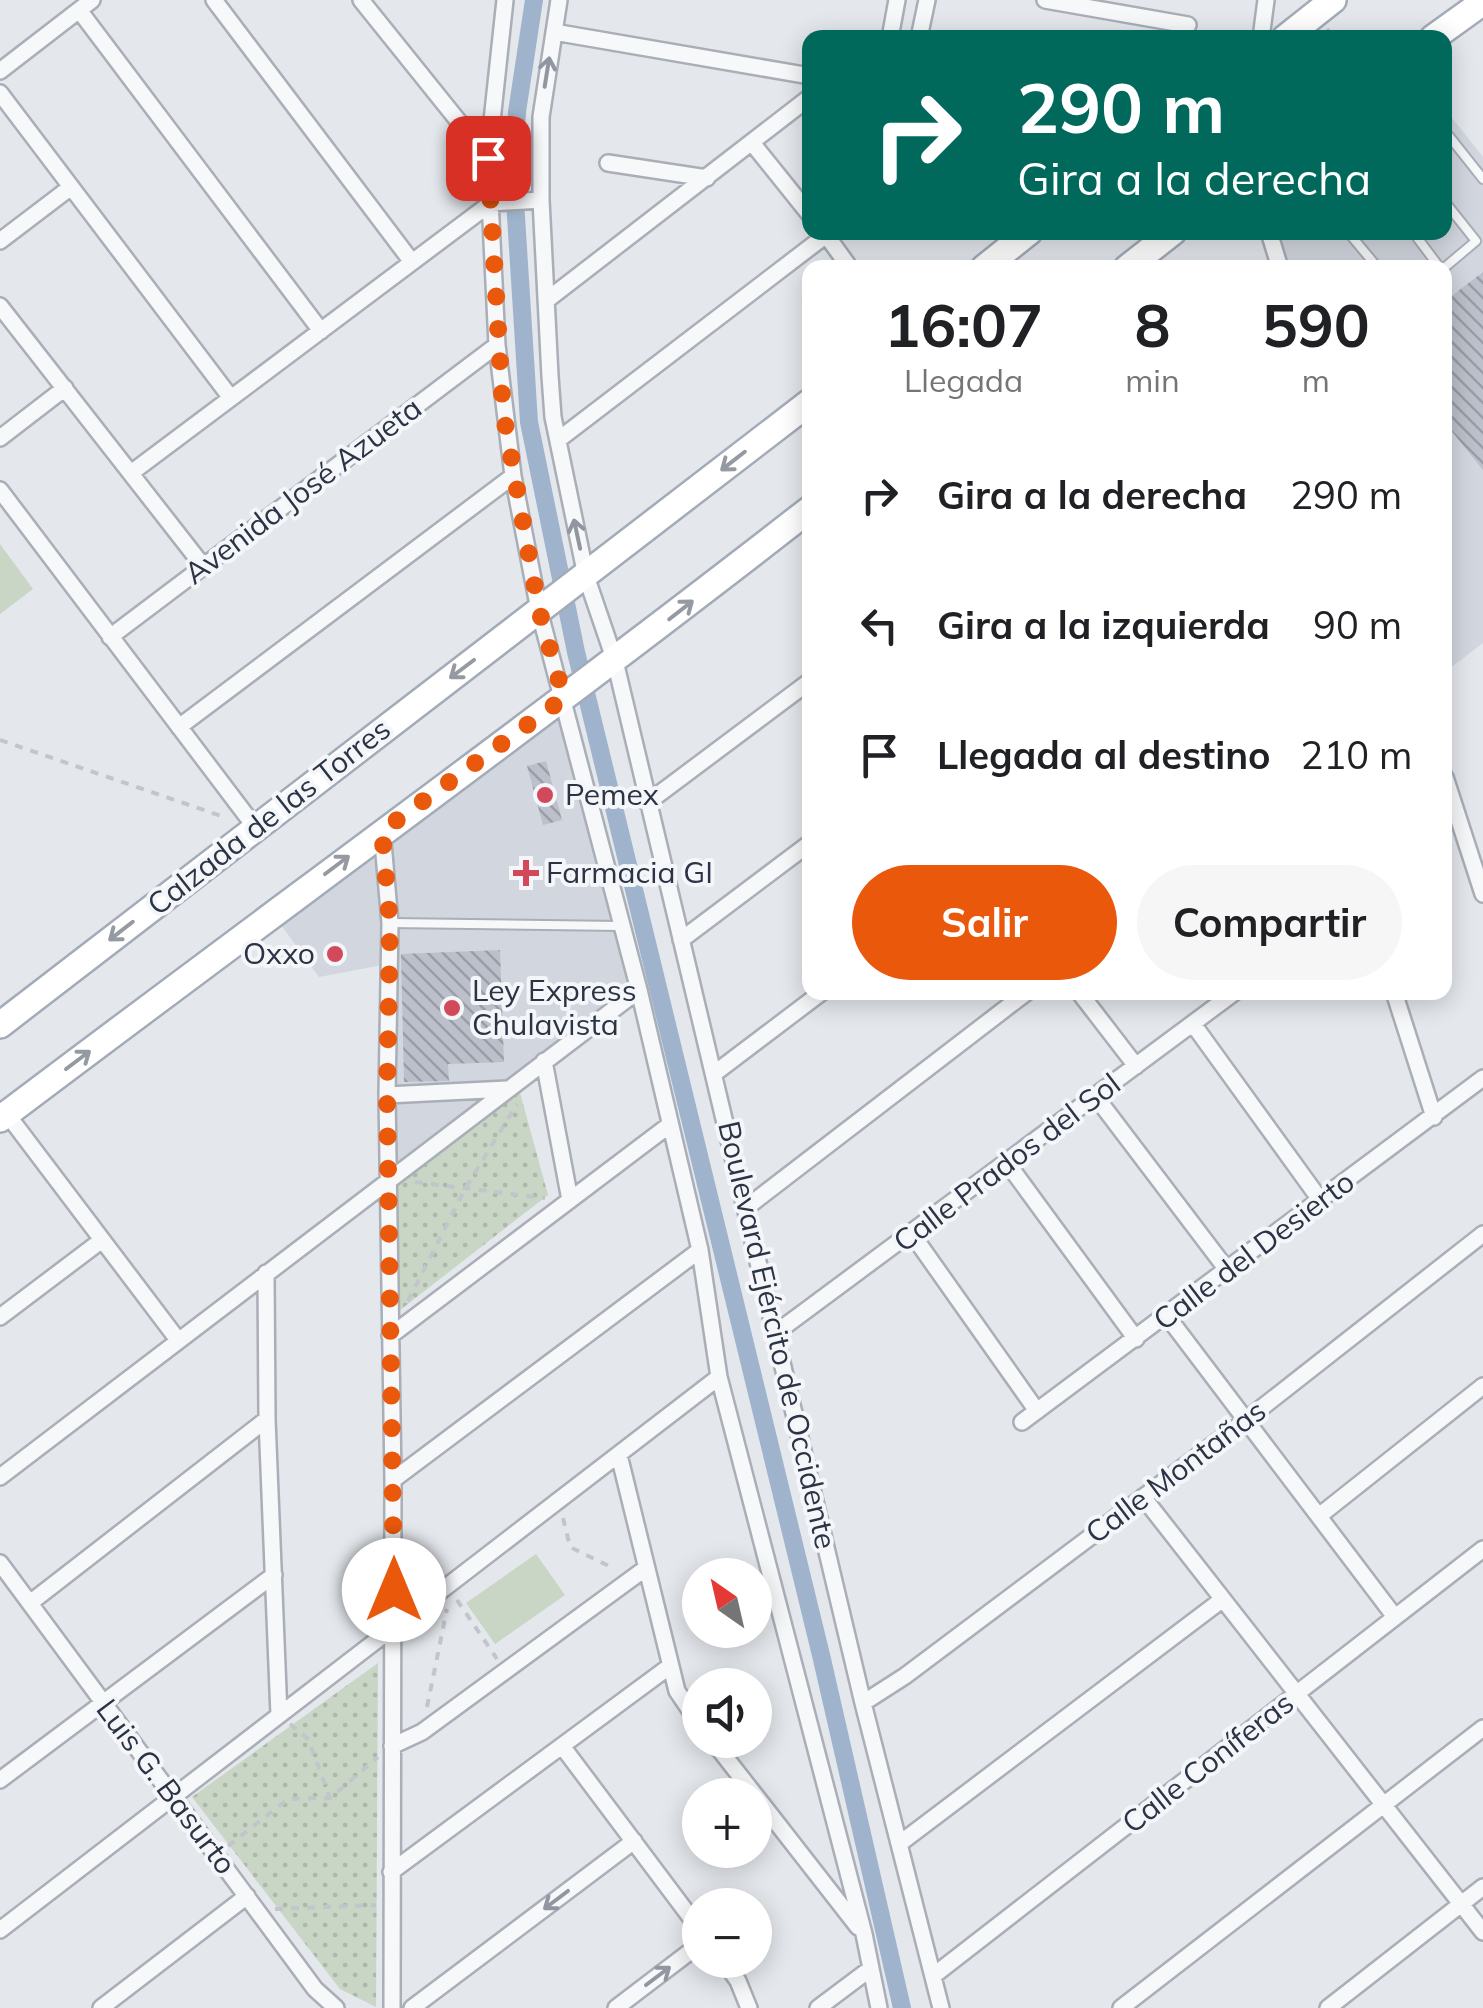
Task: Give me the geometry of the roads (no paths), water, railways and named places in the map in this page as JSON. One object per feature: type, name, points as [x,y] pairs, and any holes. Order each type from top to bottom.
[{"type":"main road","points":[[1443,30],[1483,2]]},
{"type":"main road","points":[[1293,30],[1321,4]]},
{"type":"main road","points":[[994,260],[1019,240]]},
{"type":"main road","points":[[1137,260],[1163,240]]},
{"type":"main road","name":"Calzada de las Torres","points":[[0,1025],[802,408]]},
{"type":"main road","points":[[4,1116],[610,665],[802,516]]},
{"type":"street","points":[[214,0],[412,262]]},
{"type":"street","points":[[361,0],[488,158]]},
{"type":"street","points":[[505,0],[488,158],[495,203],[496,345],[513,476],[564,591]]},
{"type":"street","points":[[559,0],[541,116],[534,201],[547,300],[558,440],[564,591]]},
{"type":"street","points":[[891,30],[897,0]]},
{"type":"street","points":[[921,30],[927,0]]},
{"type":"street","points":[[1044,0],[1140,8],[1188,25]]},
{"type":"street","points":[[1262,30],[1266,0]]},
{"type":"street","points":[[0,71],[86,5],[321,330]]},
{"type":"street","points":[[554,32],[802,75]]},
{"type":"street","points":[[0,93],[230,398]]},
{"type":"street","points":[[547,300],[802,104]]},
{"type":"street","points":[[753,144],[802,205]]},
{"type":"street","points":[[608,163],[707,178]]},
{"type":"street","points":[[0,241],[71,187]]},
{"type":"street","points":[[131,473],[495,203],[534,201]]},
{"type":"street","points":[[558,440],[818,240]]},
{"type":"street","points":[[0,306],[204,566]]},
{"type":"street","name":"Avenida José Azueta","points":[[110,637],[496,345]]},
{"type":"street","points":[[0,438],[65,388]]},
{"type":"street","points":[[179,727],[513,476]]},
{"type":"street","points":[[0,490],[255,827]]},
{"type":"street","name":"Boulevard Ejército de Occidente","points":[[564,591],[610,665],[647,803],[748,1207],[863,1703],[941,2008]]},
{"type":"street","name":"Boulevard Ejército de Occidente","points":[[564,591],[571,693],[668,1126],[700,1250],[720,1376],[864,1934],[879,2008]]},
{"type":"street","points":[[647,803],[802,687]]},
{"type":"street","points":[[1452,799],[1483,894]]},
{"type":"street","points":[[1452,830],[1460,824]]},
{"type":"street","points":[[382,831],[390,924],[387,1095],[394,1628],[392,2008]]},
{"type":"street","points":[[681,940],[802,849]]},
{"type":"street","points":[[0,1477],[639,990]]},
{"type":"street","points":[[715,1073],[811,1000]]},
{"type":"street","points":[[748,1207],[1017,1000]]},
{"type":"street","points":[[1085,1000],[1136,1066]]},
{"type":"street","name":"Calle Prados del Sol","points":[[777,1332],[1224,1000]]},
{"type":"street","points":[[1397,1000],[1434,1117]]},
{"type":"street","points":[[1192,1024],[1321,1201]]},
{"type":"street","points":[[544,1061],[570,1200]]},
{"type":"street","name":"Calle del Desierto","points":[[1022,1422],[1483,1078]]},
{"type":"street","points":[[387,1095],[507,1089]]},
{"type":"street","points":[[1096,1098],[1228,1271]]},
{"type":"street","points":[[4,1116],[178,1340]]},
{"type":"street","points":[[390,1336],[668,1126]]},
{"type":"street","points":[[1008,1164],[1136,1339]]},
{"type":"street","points":[[912,1234],[1036,1411]]},
{"type":"street","name":"Calle Montañas","points":[[863,1703],[905,1676],[1246,1420],[1483,1234]]},
{"type":"street","points":[[0,1318],[102,1240]]},
{"type":"street","points":[[393,1480],[700,1250]]},
{"type":"street","points":[[266,1273],[267,1419],[279,1715]]},
{"type":"street","points":[[1168,1316],[1395,1617]]},
{"type":"street","points":[[0,1930],[720,1376]]},
{"type":"street","points":[[1319,1516],[1483,1386]]},
{"type":"street","points":[[30,1602],[267,1419]]},
{"type":"street","points":[[619,1455],[639,1573],[682,1698]]},
{"type":"street","points":[[1142,1497],[1483,1932]]},
{"type":"street","name":"Calle Coníferas","points":[[934,1976],[1483,1548]]},
{"type":"street","name":"Luis G. Basurto","points":[[0,1563],[315,1989],[336,2008]]},
{"type":"street","points":[[392,1746],[422,1732],[639,1573]]},
{"type":"street","points":[[0,1780],[274,1575]]},
{"type":"street","points":[[899,1844],[1223,1599]]},
{"type":"street","points":[[391,1872],[670,1666]]},
{"type":"street","points":[[1120,2008],[1483,1728]]},
{"type":"street","points":[[562,1746],[682,1906]]},
{"type":"street","points":[[726,1758],[742,1778]]},
{"type":"street","points":[[772,1817],[864,1934]]},
{"type":"street","points":[[412,2008],[634,1841]]},
{"type":"street","points":[[1328,2008],[1483,1887]]},
{"type":"street","points":[[101,2008],[252,1903]]},
{"type":"street","points":[[616,2008],[682,1958]]},
{"type":"street","points":[[818,2008],[870,1970]]},
{"type":"street","points":[[736,1978],[750,2008]]},
{"type":"lane","points":[[1452,140],[1483,178]]},
{"type":"lane","points":[[1452,209],[1480,238],[1452,260]]},
{"type":"lane","points":[[1355,240],[1371,260]]},
{"type":"lane","points":[[1419,240],[1436,260]]},
{"type":"lane","points":[[390,924],[622,926]]},
{"type":"waterway","points":[[534,0],[517,112],[513,169],[529,422],[576,652],[821,1655],[902,2008]]},
{"type":"place","name":"Pemex","points":[[545,795]]},
{"type":"place","name":"Farmacia GI","points":[[526,873]]},
{"type":"place","name":"Oxxo","points":[[335,954]]},
{"type":"place","name":"Ley Express Chulavista","points":[[452,1008]]}]
